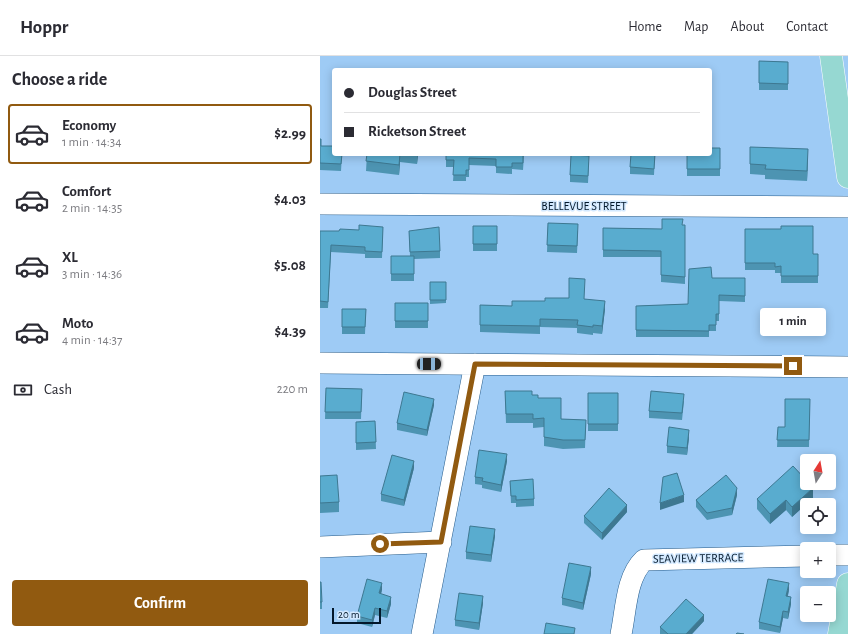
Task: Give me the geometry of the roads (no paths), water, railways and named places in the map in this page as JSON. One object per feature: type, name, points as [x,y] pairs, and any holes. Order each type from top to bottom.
[{"type":"main road","points":[[831,56],[848,176]]},
{"type":"main road","points":[[839,634],[848,584]]},
{"type":"street","name":"BELLEVUE STREET","points":[[320,204],[848,207]]},
{"type":"street","points":[[320,363],[848,367]]},
{"type":"street","points":[[422,634],[475,364]]},
{"type":"street","points":[[320,547],[441,542]]},
{"type":"street","points":[[836,555],[848,555]]},
{"type":"street","name":"SEAVIEW TERRACE","points":[[621,634],[632,579],[637,568],[644,560],[800,556]]}]
